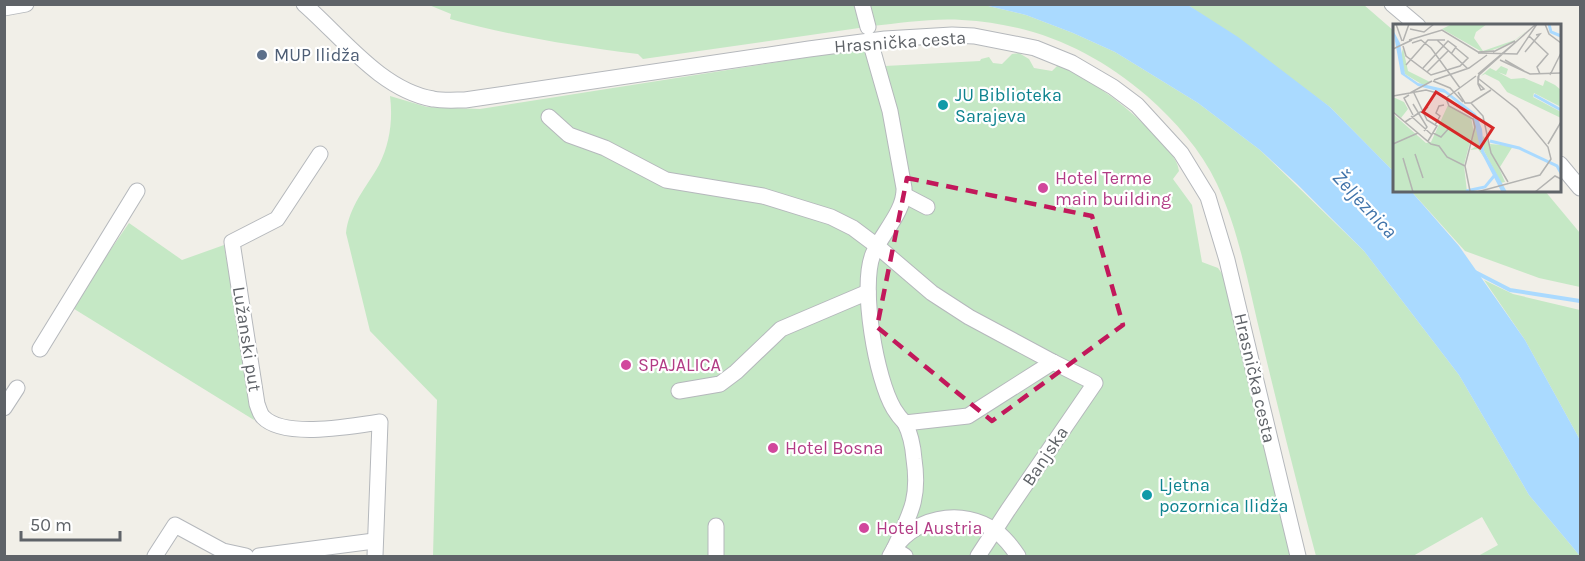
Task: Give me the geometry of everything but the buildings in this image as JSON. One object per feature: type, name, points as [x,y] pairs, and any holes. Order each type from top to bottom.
[{"type":"street","points":[[4,8],[26,4]]},
{"type":"street","name":"Hrasnička cesta","points":[[304,4],[370,66],[406,91],[433,99],[465,100],[869,34],[974,36],[1035,48],[1072,63],[1113,87],[1137,105],[1181,153],[1208,197],[1218,226],[1298,556]]},
{"type":"street","points":[[862,4],[890,111],[902,168],[904,195],[877,246],[869,269],[868,292],[878,367],[894,409],[905,423],[912,442],[916,488],[911,512],[896,554]]},
{"type":"street","points":[[1392,4],[1416,24]]},
{"type":"street","points":[[549,117],[569,135],[605,148],[658,177],[763,196],[810,209],[853,228],[951,305],[1053,362],[968,416],[905,423]]},
{"type":"street","name":"Lužanski put","points":[[320,154],[277,219],[232,242],[257,404],[265,419],[284,426],[316,430],[380,422],[374,549]]},
{"type":"street","points":[[1561,165],[1581,188]]},
{"type":"street","points":[[40,349],[137,191]]},
{"type":"street","points":[[904,195],[927,207]]},
{"type":"street","points":[[679,391],[720,384],[736,372],[781,329],[868,292]]},
{"type":"street","name":"Banjska","points":[[978,556],[1095,383],[1053,362]]},
{"type":"street","points":[[4,408],[17,388]]},
{"type":"street","points":[[896,554],[915,528],[938,519],[955,517],[975,520],[996,531],[1009,543],[1018,556]]},
{"type":"street","points":[[155,556],[176,525],[223,550],[246,556]]},
{"type":"street","points":[[716,526],[716,556]]},
{"type":"street","points":[[259,556],[374,549]]},
{"type":"highlighted area","points":[[907,178],[1092,216],[1123,325],[992,421],[877,327]]},
{"type":"green space","points":[[429,5],[861,5],[866,27],[643,59],[638,54],[543,40],[473,25],[450,19],[451,14]]},
{"type":"green space","points":[[867,5],[984,5],[1026,15],[1115,52],[1198,103],[1260,150],[1364,251],[1459,375],[1529,495],[1580,556],[1478,556],[1498,545],[1482,517],[1413,556],[1316,556],[1232,222],[1211,171],[1187,137],[1147,96],[1126,80],[1105,65],[1061,42],[1014,27],[962,20],[928,20],[872,26]]},
{"type":"green space","points":[[1188,5],[1364,5],[1393,30],[1393,171],[1330,107]]},
{"type":"green space","points":[[880,46],[885,66],[980,61],[989,57],[993,63],[1002,64],[1012,54],[1019,53],[1029,59],[1034,68],[1052,71],[1058,65],[1112,97],[1148,128],[1169,151],[1179,171],[1173,179],[1192,205],[1202,262],[1218,268],[1225,278],[1291,556],[433,556],[437,400],[370,331],[346,233],[354,206],[386,149],[391,122],[390,96],[427,107],[480,109]]},
{"type":"green space","points":[[1412,192],[1546,192],[1580,233],[1580,287],[1539,278],[1465,251]]},
{"type":"green space","points":[[129,223],[182,260],[224,245],[254,420],[71,307]]},
{"type":"green space","points":[[1484,280],[1513,294],[1580,310],[1580,440],[1525,340]]},
{"type":"water","name":"Željeznica","points":[[984,5],[1188,5],[1238,37],[1330,107],[1393,171],[1393,192],[1412,192],[1459,246],[1525,340],[1580,440],[1580,556],[1529,495],[1459,375],[1364,251],[1297,184],[1260,150],[1198,103],[1115,52],[1026,15]]},
{"type":"waterway","points":[[1475,272],[1510,290],[1580,301]]},
{"type":"place","name":"MUP Ilidža","points":[[262,55]]},
{"type":"place","name":"JU Biblioteka Sarajeva","points":[[943,105]]},
{"type":"place","name":"Hotel Terme main building","points":[[1043,188]]},
{"type":"place","name":"SPAJALICA","points":[[626,365]]},
{"type":"place","name":"Hotel Bosna","points":[[773,448]]},
{"type":"place","name":"Ljetna pozornica Ilidža","points":[[1147,495]]},
{"type":"place","name":"Hotel Austria","points":[[864,528]]}]
